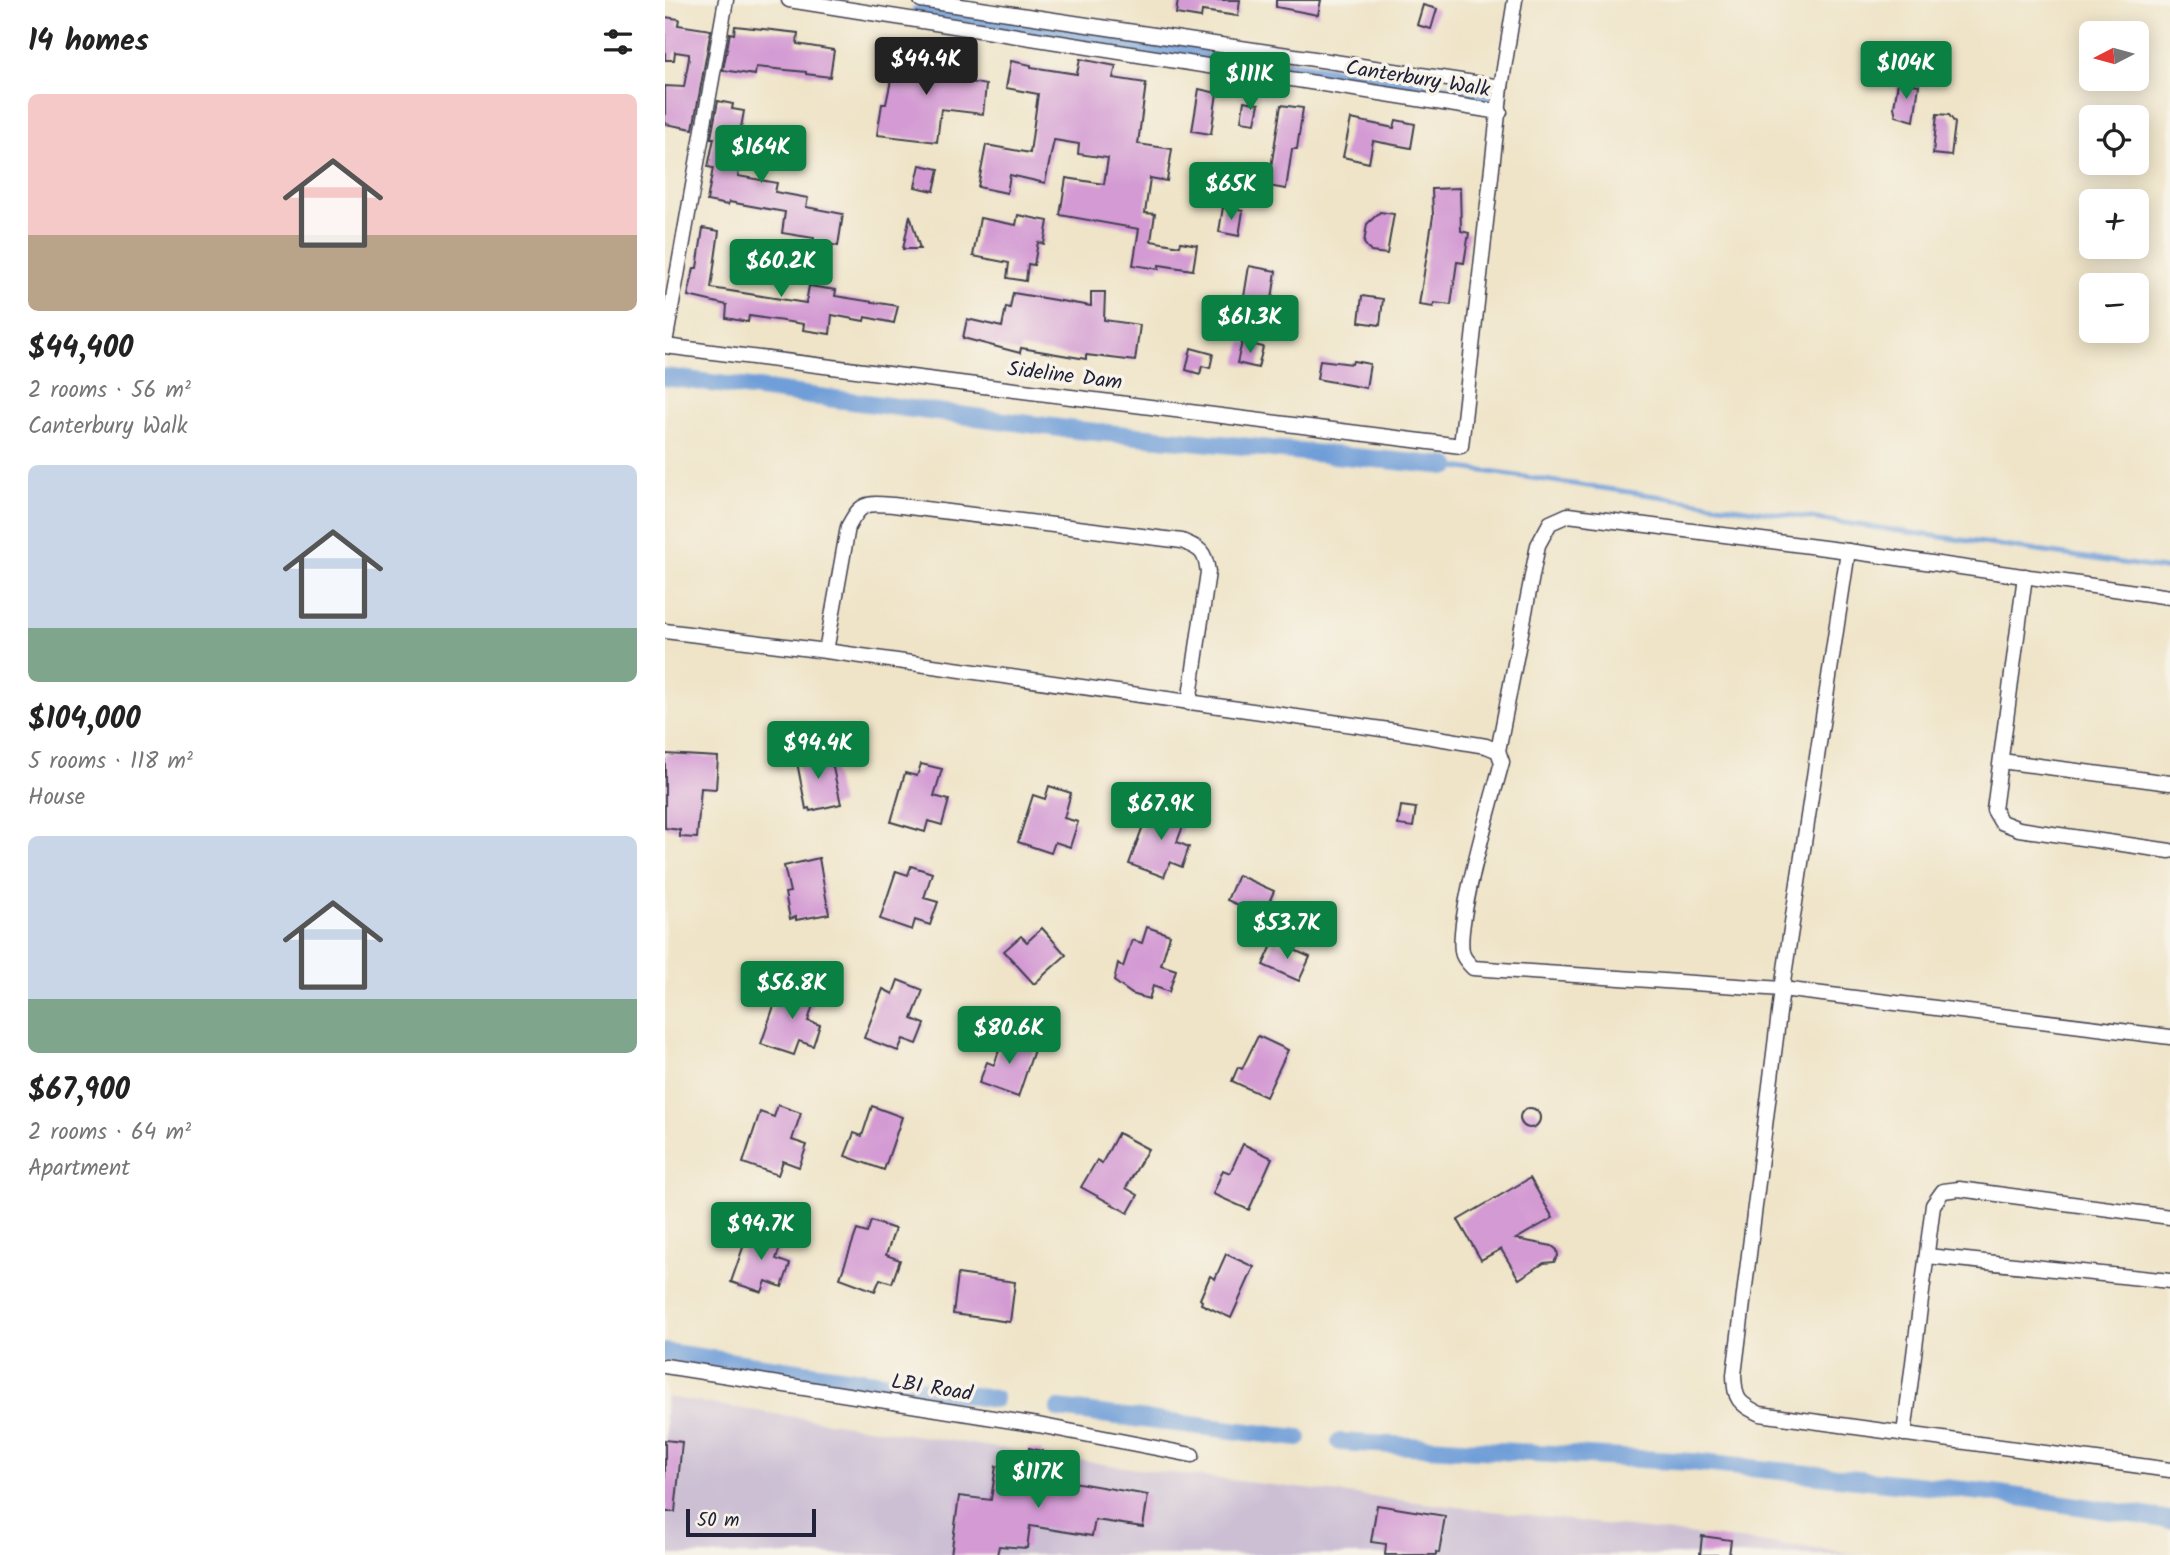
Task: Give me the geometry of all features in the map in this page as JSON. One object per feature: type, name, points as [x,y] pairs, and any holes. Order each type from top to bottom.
[{"type":"street","points":[[665,344],[726,0]]},
{"type":"street","name":"Canterbury Walk","points":[[789,0],[1500,112]]},
{"type":"street","points":[[921,0],[1501,87]]},
{"type":"street","points":[[1500,112],[1501,87],[1515,0]]},
{"type":"street","name":"Sideline Dam","points":[[665,344],[1461,443],[1500,112]]},
{"type":"street","points":[[826,651],[848,527],[856,511],[867,503],[1182,541],[1199,548],[1206,559],[1208,572],[1189,703]]},
{"type":"street","points":[[2170,597],[1848,551],[1568,515],[1550,523],[1538,545],[1498,751],[1502,762],[1462,929],[1463,955],[1473,968],[1782,989],[2170,1037]]},
{"type":"street","points":[[1848,551],[1782,989],[1734,1375],[1735,1393],[1742,1405],[1760,1414],[2170,1470]]},
{"type":"street","points":[[2025,576],[1994,810],[2001,822],[2019,830],[2170,851]]},
{"type":"street","points":[[665,631],[826,651],[1448,739],[1498,751]]},
{"type":"street","points":[[2001,761],[2170,783]]},
{"type":"street","points":[[1905,1434],[1933,1205],[1943,1191],[1959,1189],[2170,1217]]},
{"type":"street","points":[[1927,1256],[2170,1281]]},
{"type":"street","name":"LBI Road","points":[[665,1366],[1050,1427],[1192,1455]]},
{"type":"shaded area","points":[[665,1397],[1137,1469],[1866,1555],[665,1555]]},
{"type":"building","points":[[1178,0],[1240,0],[1238,16],[1202,11],[1201,18],[1176,14]]},
{"type":"building","points":[[1276,0],[1321,0],[1318,15],[1276,7]]},
{"type":"building","points":[[1423,5],[1437,9],[1431,29],[1417,25]]},
{"type":"building","points":[[665,17],[679,19],[678,25],[711,30],[693,129],[665,124],[665,86],[684,87],[689,54],[675,52],[674,60],[665,60]]},
{"type":"building","points":[[735,26],[798,33],[797,44],[834,50],[830,77],[756,67],[755,75],[723,70],[730,33],[734,34]]},
{"type":"building","points":[[929,48],[952,51],[948,78],[986,85],[983,114],[941,109],[937,142],[877,135],[882,104],[886,104],[890,85],[893,56],[927,62]]},
{"type":"building","points":[[1080,59],[1116,66],[1113,78],[1146,83],[1138,144],[1172,149],[1167,181],[1150,178],[1145,213],[1155,214],[1151,241],[1180,246],[1181,242],[1197,245],[1193,270],[1159,265],[1159,269],[1133,265],[1139,229],[1060,215],[1066,178],[1104,184],[1108,158],[1078,154],[1079,144],[1054,140],[1045,183],[1010,175],[1007,193],[978,187],[986,145],[1030,153],[1038,94],[1006,88],[1011,61],[1077,74]]},
{"type":"building","points":[[1898,82],[1919,85],[1914,121],[1896,116],[1894,107]]},
{"type":"building","points":[[1199,89],[1217,93],[1211,134],[1192,131]]},
{"type":"building","points":[[718,101],[733,104],[732,109],[744,111],[737,150],[743,152],[738,176],[777,183],[775,192],[808,198],[806,207],[843,214],[838,246],[814,241],[814,238],[782,233],[785,212],[707,201],[713,168],[708,167],[714,138],[711,138]]},
{"type":"building","points":[[1244,101],[1259,104],[1255,123],[1241,121]]},
{"type":"building","points":[[1281,105],[1303,108],[1297,149],[1292,149],[1286,189],[1268,186]]},
{"type":"building","points":[[1937,114],[1949,115],[1955,123],[1951,156],[1933,154]]},
{"type":"building","points":[[1351,119],[1394,128],[1396,120],[1415,124],[1411,148],[1373,141],[1369,163],[1343,157]]},
{"type":"building","points":[[920,165],[939,169],[934,191],[915,187]]},
{"type":"building","points":[[1460,188],[1461,231],[1469,233],[1464,263],[1457,262],[1451,305],[1419,305],[1433,216],[1432,189]]},
{"type":"building","points":[[1223,207],[1243,211],[1239,236],[1219,232]]},
{"type":"building","points":[[1380,212],[1394,214],[1387,254],[1371,252],[1364,243],[1367,224]]},
{"type":"building","points":[[910,215],[920,249],[903,249]]},
{"type":"building","points":[[1018,215],[1048,221],[1044,244],[1038,242],[1034,265],[1028,264],[1026,281],[1007,278],[1009,263],[973,256],[980,218],[1016,225]]},
{"type":"building","points":[[703,228],[719,231],[711,288],[806,303],[809,286],[836,290],[835,296],[898,306],[894,323],[865,317],[864,321],[832,315],[830,334],[803,330],[804,324],[749,316],[748,322],[726,318],[727,305],[688,296],[694,268],[697,268]]},
{"type":"building","points":[[1249,266],[1276,271],[1271,307],[1243,303]]},
{"type":"building","points":[[1091,292],[1105,292],[1104,320],[1140,325],[1135,361],[1086,355],[1086,359],[1021,348],[1020,353],[963,338],[967,319],[1002,327],[1006,307],[1010,308],[1013,293],[1091,306]]},
{"type":"building","points":[[1362,296],[1383,299],[1380,325],[1359,322]]},
{"type":"building","points":[[1242,342],[1263,347],[1258,368],[1237,363]]},
{"type":"building","points":[[1191,348],[1213,354],[1210,368],[1202,366],[1200,374],[1186,370]]},
{"type":"building","points":[[1320,360],[1370,364],[1366,388],[1317,379]]},
{"type":"building","points":[[829,750],[841,804],[810,811],[809,808],[806,809],[796,757]]},
{"type":"building","points":[[665,754],[718,757],[716,789],[701,788],[697,838],[680,837],[680,830],[665,828]]},
{"type":"building","points":[[921,764],[942,769],[934,796],[949,800],[942,825],[928,821],[925,832],[891,822],[905,773],[917,776]]},
{"type":"building","points":[[1049,786],[1071,793],[1064,818],[1078,822],[1070,847],[1055,842],[1051,853],[1018,842],[1033,795],[1045,799]]},
{"type":"building","points":[[1163,804],[1188,813],[1177,842],[1189,847],[1182,867],[1170,862],[1164,877],[1129,864],[1147,815],[1157,819]]},
{"type":"building","points":[[1401,806],[1416,808],[1413,827],[1398,825]]},
{"type":"building","points":[[819,858],[829,914],[790,919],[785,893],[790,892],[784,866]]},
{"type":"building","points":[[911,866],[932,873],[924,898],[938,902],[930,925],[915,920],[912,930],[880,919],[896,871],[908,875]]},
{"type":"building","points":[[1238,875],[1274,891],[1263,916],[1227,900]]},
{"type":"building","points":[[1147,927],[1170,935],[1161,965],[1176,970],[1169,992],[1153,986],[1149,999],[1132,994],[1114,981],[1118,963],[1123,967],[1132,940],[1142,943]]},
{"type":"building","points":[[1042,928],[1066,955],[1034,984],[1004,951],[1021,936],[1027,942]]},
{"type":"building","points":[[1274,941],[1310,957],[1299,981],[1263,965]]},
{"type":"building","points":[[898,980],[923,990],[912,1019],[925,1024],[917,1044],[903,1039],[898,1051],[864,1038],[883,989],[893,994]]},
{"type":"building","points":[[792,984],[817,992],[808,1021],[820,1025],[813,1046],[799,1041],[794,1055],[761,1044],[778,994],[788,997]]},
{"type":"building","points":[[1005,1033],[1036,1044],[1018,1097],[979,1083],[987,1062],[994,1065]]},
{"type":"building","points":[[1258,1036],[1288,1050],[1266,1097],[1232,1081],[1238,1067],[1242,1069]]},
{"type":"building","points":[[778,1105],[801,1113],[792,1140],[807,1145],[799,1167],[783,1161],[778,1175],[743,1163],[760,1112],[774,1117]]},
{"type":"building","points":[[872,1106],[902,1117],[884,1170],[845,1156],[854,1133],[862,1136]]},
{"type":"building","points":[[1530,1108],[1537,1111],[1540,1118],[1537,1125],[1530,1128],[1523,1125],[1520,1118],[1523,1111]]},
{"type":"building","points":[[1118,1133],[1148,1149],[1126,1188],[1138,1195],[1128,1213],[1081,1187],[1097,1160],[1102,1163]]},
{"type":"building","points":[[1243,1144],[1272,1158],[1249,1210],[1213,1194],[1223,1170],[1230,1173]]},
{"type":"building","points":[[1530,1178],[1553,1218],[1516,1239],[1552,1246],[1557,1250],[1558,1256],[1554,1262],[1544,1263],[1519,1279],[1501,1249],[1481,1260],[1458,1220]]},
{"type":"building","points":[[871,1221],[895,1229],[886,1255],[900,1260],[892,1283],[880,1279],[875,1291],[840,1278],[857,1230],[867,1233]]},
{"type":"building","points":[[761,1228],[784,1236],[776,1259],[790,1264],[782,1287],[766,1281],[762,1292],[731,1282],[748,1233],[758,1237]]},
{"type":"building","points":[[1226,1254],[1254,1267],[1231,1318],[1201,1304],[1200,1299],[1210,1276],[1215,1279]]},
{"type":"building","points":[[958,1274],[1015,1282],[1010,1322],[953,1314]]},
{"type":"building","points":[[665,1440],[682,1442],[675,1512],[665,1512]]},
{"type":"building","points":[[1029,1448],[1042,1451],[1038,1476],[1148,1495],[1143,1527],[1095,1520],[1092,1536],[1030,1526],[1027,1548],[999,1546],[997,1555],[951,1555],[959,1496],[991,1500],[996,1466],[1025,1469]]},
{"type":"building","points":[[1377,1505],[1445,1516],[1439,1553],[1385,1555],[1386,1544],[1371,1542]]},
{"type":"building","points":[[1702,1536],[1731,1540],[1729,1555],[1700,1555]]},
{"type":"waterway","points":[[919,14],[1497,100]]},
{"type":"waterway","points":[[665,377],[1076,430],[1448,466]]},
{"type":"waterway","points":[[1448,466],[2170,570]]},
{"type":"waterway","points":[[665,1352],[994,1399]]},
{"type":"waterway","points":[[1059,1409],[1298,1438]]},
{"type":"waterway","points":[[1340,1442],[1692,1462],[1993,1493],[2170,1520]]}]
